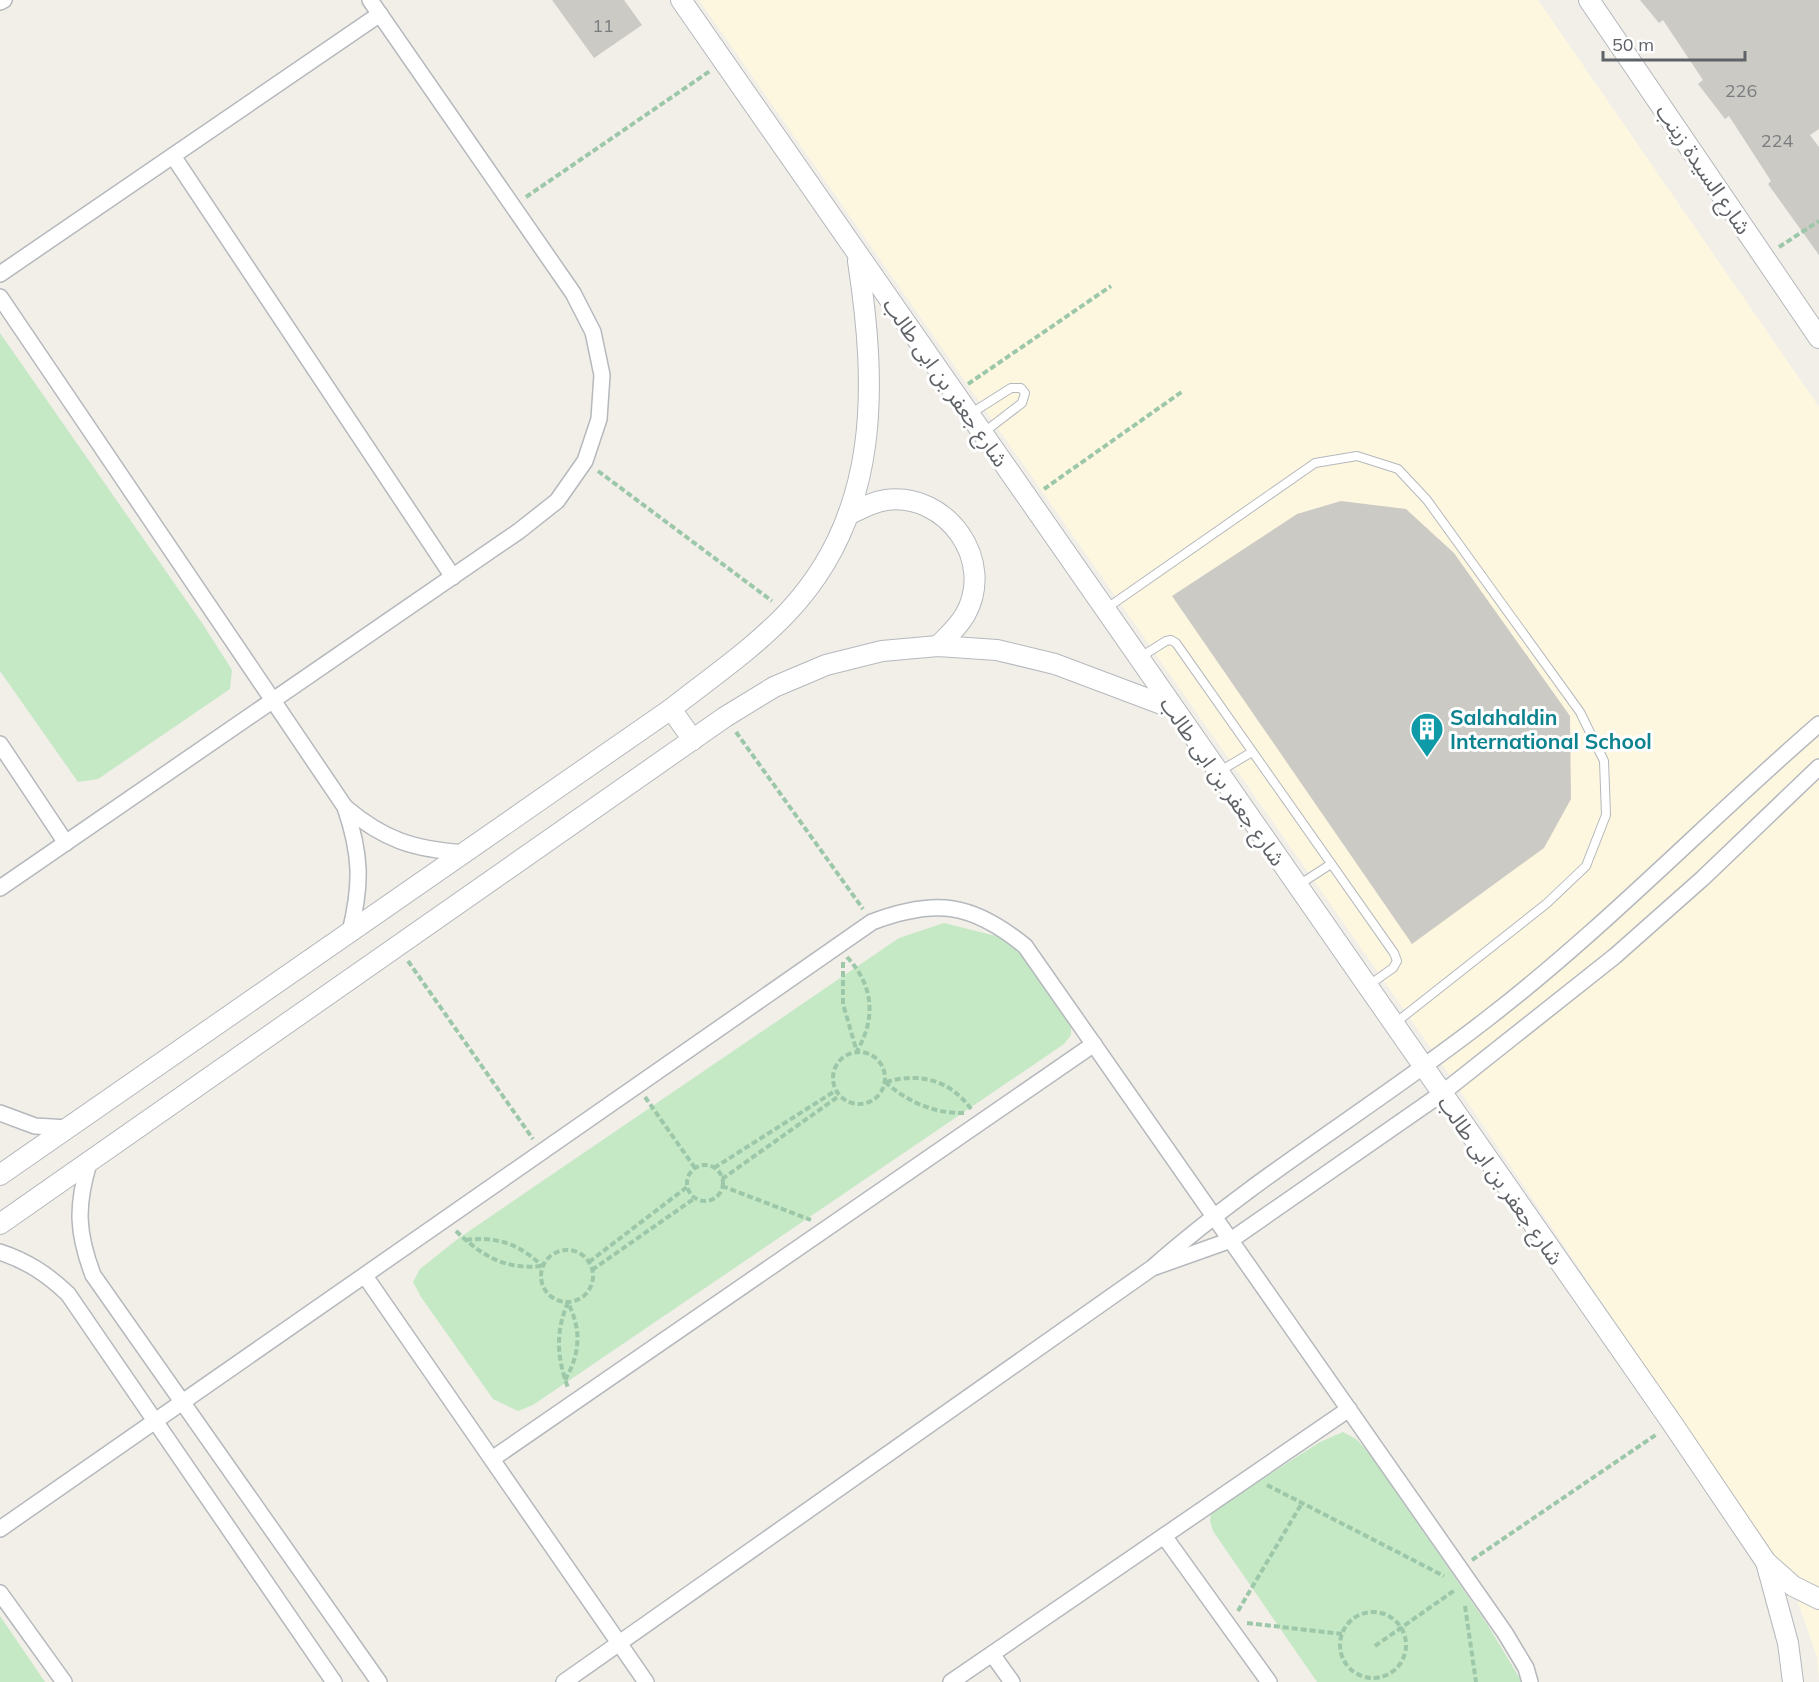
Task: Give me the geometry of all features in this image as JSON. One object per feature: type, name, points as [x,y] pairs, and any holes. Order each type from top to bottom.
[{"type":"street","points":[[0,888],[519,531],[557,501],[585,461],[599,419],[602,375],[593,332],[573,293],[370,0]]},
{"type":"street","name":"شارع جعفر بن ابى طالب","points":[[681,0],[1440,1094],[1672,1423],[1766,1562],[1793,1586],[1819,1599]]},
{"type":"street","name":"شارع السيدة زينب","points":[[1589,0],[1819,338]]},
{"type":"street","points":[[0,274],[380,14]]},
{"type":"street","points":[[173,156],[453,577]]},
{"type":"street","points":[[0,1175],[671,709],[731,662],[787,612],[822,566],[848,515],[866,453],[871,390],[869,330],[858,255]]},
{"type":"street","points":[[0,297],[345,807],[355,836],[360,866],[359,897],[350,932]]},
{"type":"street","points":[[848,515],[867,505],[887,500],[908,501],[929,507],[946,518],[961,533],[972,562],[973,594],[966,614],[954,631],[938,646]]},
{"type":"street","points":[[0,1224],[725,717],[774,687],[826,665],[882,651],[938,646],[997,650],[1055,663],[1172,708]]},
{"type":"street","points":[[671,709],[693,740]]},
{"type":"street","points":[[564,1682],[1152,1268],[1214,1216],[1422,1068],[1558,964],[1626,903],[1760,775],[1819,724]]},
{"type":"street","points":[[0,744],[66,843]]},
{"type":"street","points":[[1152,1268],[1180,1260],[1231,1240],[1440,1094],[1615,956],[1703,878],[1819,767]]},
{"type":"street","points":[[345,807],[369,827],[397,842],[428,850],[464,853]]},
{"type":"street","points":[[0,1529],[872,922],[903,910],[936,906],[969,912],[1000,925],[1025,946],[1349,1409],[1526,1668],[1530,1682]]},
{"type":"street","points":[[492,1459],[1094,1044]]},
{"type":"street","points":[[0,1113],[35,1126],[68,1128]]},
{"type":"street","points":[[89,1163],[81,1191],[78,1219],[83,1248],[93,1275],[379,1682]]},
{"type":"street","points":[[0,1252],[23,1260],[47,1275],[68,1294],[334,1682]]},
{"type":"street","points":[[365,1276],[646,1682]]},
{"type":"street","points":[[951,1682],[1349,1409]]},
{"type":"street","points":[[1164,1536],[1229,1621],[1269,1682]]},
{"type":"street","name":"شارع جعفر بن ابى طالب","points":[[1766,1562],[1785,1632],[1792,1682]]},
{"type":"street","points":[[0,1593],[64,1682]]},
{"type":"street","points":[[992,1654],[1012,1682]]},
{"type":"lane","points":[[969,415],[1011,388],[1022,388],[1025,393],[1022,403],[982,434]]},
{"type":"lane","points":[[1104,610],[1315,463],[1357,456],[1398,469],[1427,500],[1580,712],[1604,761],[1606,815],[1586,866],[1546,904],[1393,1025]]},
{"type":"lane","points":[[1138,659],[1166,641],[1171,640],[1176,643],[1394,953],[1396,961],[1393,969],[1366,987]]},
{"type":"lane","points":[[1218,773],[1252,752]]},
{"type":"lane","points":[[1296,886],[1331,864]]},
{"type":"path","points":[[513,206],[724,62]]},
{"type":"path","points":[[1764,257],[1819,221]]},
{"type":"path","points":[[954,394],[1111,286]]},
{"type":"path","points":[[1028,500],[1183,391]]},
{"type":"path","points":[[585,461],[787,612]]},
{"type":"path","points":[[725,717],[872,922]]},
{"type":"path","points":[[398,946],[542,1152]]},
{"type":"path","points":[[844,954],[857,968],[866,983],[870,1000],[870,1018],[866,1036],[857,1052],[843,1004],[844,954]]},
{"type":"path","points":[[857,1052],[876,1058],[884,1069],[885,1082],[879,1095],[866,1104],[851,1104],[838,1096],[835,1091],[834,1069],[843,1057],[857,1052]]},
{"type":"path","points":[[918,1076],[935,1080],[950,1087],[973,1112],[957,1113],[926,1107],[911,1101],[885,1082],[918,1076]]},
{"type":"path","points":[[637,1085],[695,1168]]},
{"type":"path","points":[[714,1168],[835,1091]]},
{"type":"path","points":[[722,1179],[838,1096]]},
{"type":"path","points":[[589,1262],[687,1186],[690,1173],[695,1168],[701,1165],[714,1168],[722,1179],[722,1186],[715,1197],[708,1200],[695,1198],[592,1270]]},
{"type":"path","points":[[687,1186],[695,1198]]},
{"type":"path","points":[[722,1186],[829,1227]]},
{"type":"path","points":[[445,1220],[487,1258],[514,1267],[542,1266]]},
{"type":"path","points":[[465,1240],[494,1239],[508,1243],[526,1252],[542,1266]]},
{"type":"path","points":[[569,1250],[584,1256],[589,1262],[592,1270],[591,1286],[581,1298],[568,1302],[557,1300],[545,1290],[542,1282],[542,1266],[553,1254],[569,1250]]},
{"type":"path","points":[[568,1302],[558,1340],[558,1354],[573,1404]]},
{"type":"path","points":[[565,1380],[577,1355],[579,1341],[574,1314],[568,1302]]},
{"type":"path","points":[[1375,1646],[1672,1423]]},
{"type":"path","points":[[1250,1477],[1463,1578]]},
{"type":"path","points":[[1302,1503],[1229,1621],[1342,1634]]},
{"type":"path","points":[[1463,1578],[1476,1682]]},
{"type":"path","points":[[1365,1613],[1382,1613],[1401,1627],[1406,1644],[1402,1662],[1389,1674],[1371,1680],[1348,1668],[1340,1652],[1342,1634],[1351,1621],[1365,1613]]},
{"type":"shaded area","points":[[699,0],[1538,0],[1819,407],[1819,1682],[1817,1657],[1792,1585],[1444,1067]]},
{"type":"green space","points":[[0,333],[202,623],[232,670],[230,689],[98,779],[78,782],[0,671]]},
{"type":"green space","points":[[944,923],[1004,938],[1033,965],[1071,1020],[1071,1035],[1064,1044],[533,1405],[518,1411],[493,1399],[421,1297],[413,1282],[420,1269],[459,1238],[899,938]]},
{"type":"green space","points":[[1343,1432],[1356,1439],[1370,1454],[1487,1624],[1522,1682],[1317,1682],[1213,1531],[1210,1521],[1211,1513],[1220,1506],[1320,1442]]},
{"type":"green space","points":[[0,1616],[45,1682],[0,1682]]},
{"type":"building","points":[[552,0],[624,0],[642,25],[594,58]]},
{"type":"building","points":[[1640,0],[1819,0],[1819,129],[1810,135],[1819,147],[1819,255],[1768,184],[1771,181],[1729,116],[1725,119],[1698,84],[1703,80],[1663,20],[1659,23]]},
{"type":"building","name":"Salahaldin International School","points":[[1341,501],[1406,509],[1454,553],[1570,716],[1571,799],[1544,848],[1412,944],[1172,596],[1297,514]]},
{"type":"place","name":"Salahaldin International School","points":[[1427,758]]}]
